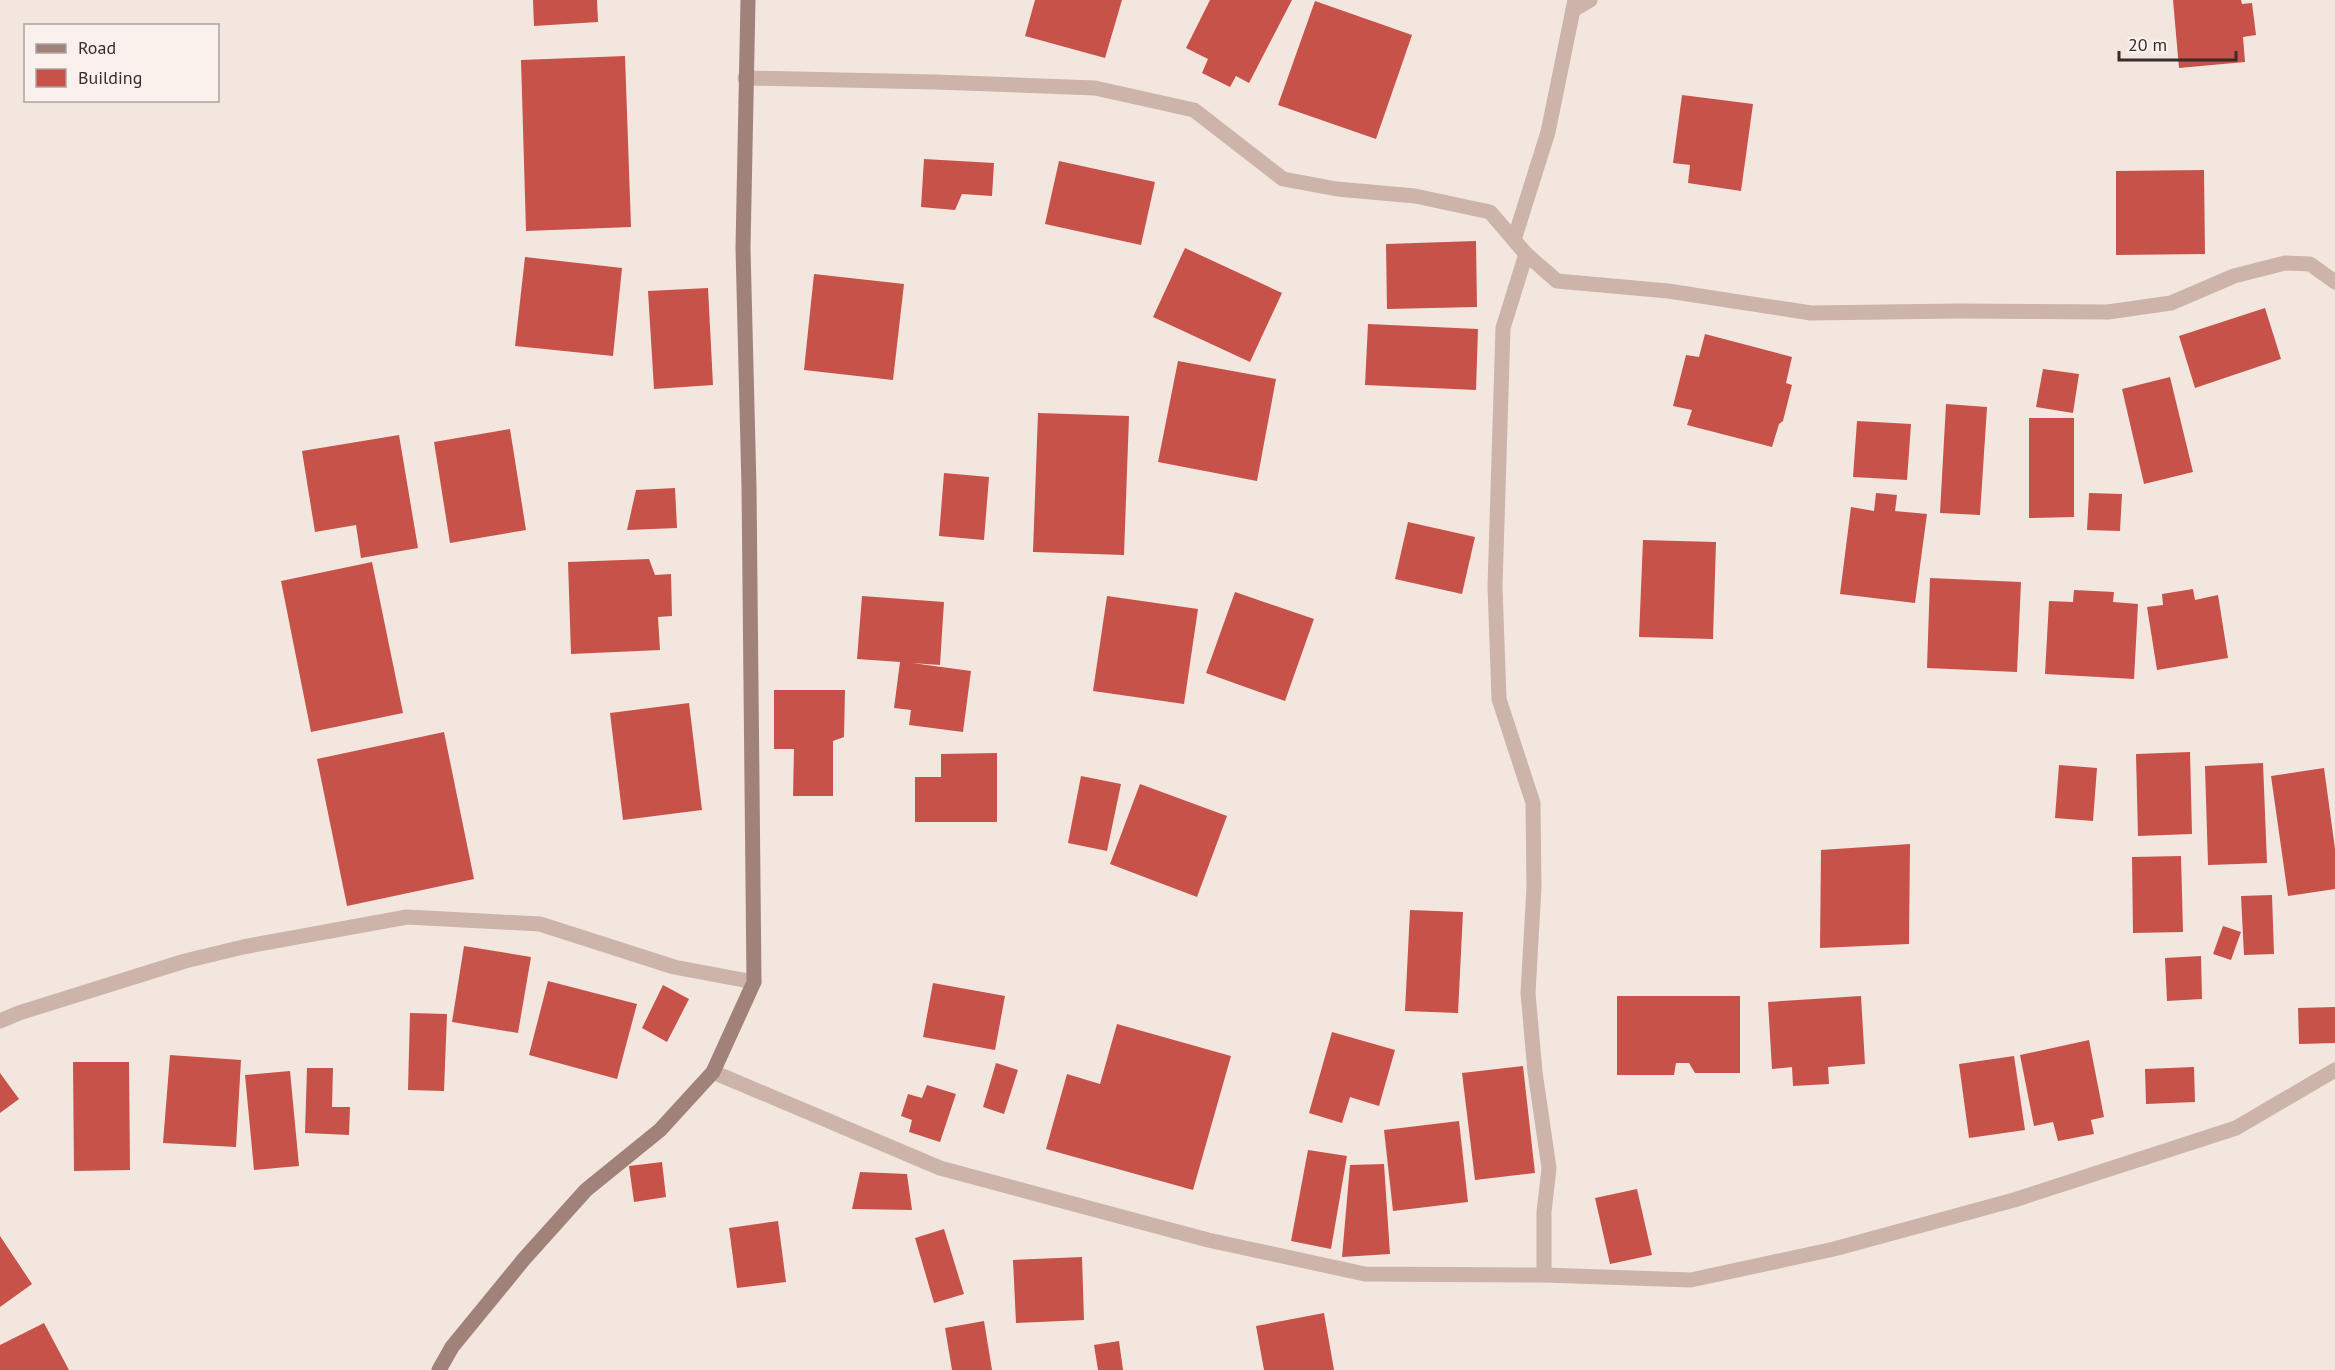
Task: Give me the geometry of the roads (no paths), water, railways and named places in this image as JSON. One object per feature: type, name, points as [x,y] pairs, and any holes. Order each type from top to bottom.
[{"type":"street","points":[[439,1370],[452,1347],[524,1259],[586,1190],[660,1130],[713,1072],[754,982],[749,487],[743,248],[748,0]]},
{"type":"street","points":[[1514,240],[1548,132],[1574,5],[1590,0]]},
{"type":"street","points":[[745,78],[935,81],[1095,88],[1194,110],[1283,179],[1337,189],[1414,196],[1490,212],[1526,254],[1557,281],[1668,291],[1811,313],[2108,312],[2171,303],[2234,276],[2285,263],[2310,264],[2335,282]]},
{"type":"street","points":[[1526,254],[1503,328],[1495,587],[1499,699],[1533,803],[1534,887],[1528,993],[1535,1072],[1549,1168],[1544,1212],[1544,1275]]},
{"type":"street","points":[[0,1021],[185,961],[243,947],[407,917],[540,924],[674,967],[754,982]]},
{"type":"street","points":[[713,1072],[940,1168],[1209,1240],[1365,1274],[1544,1275],[1691,1280],[1834,1249],[2014,1200],[2236,1128],[2335,1070]]}]
